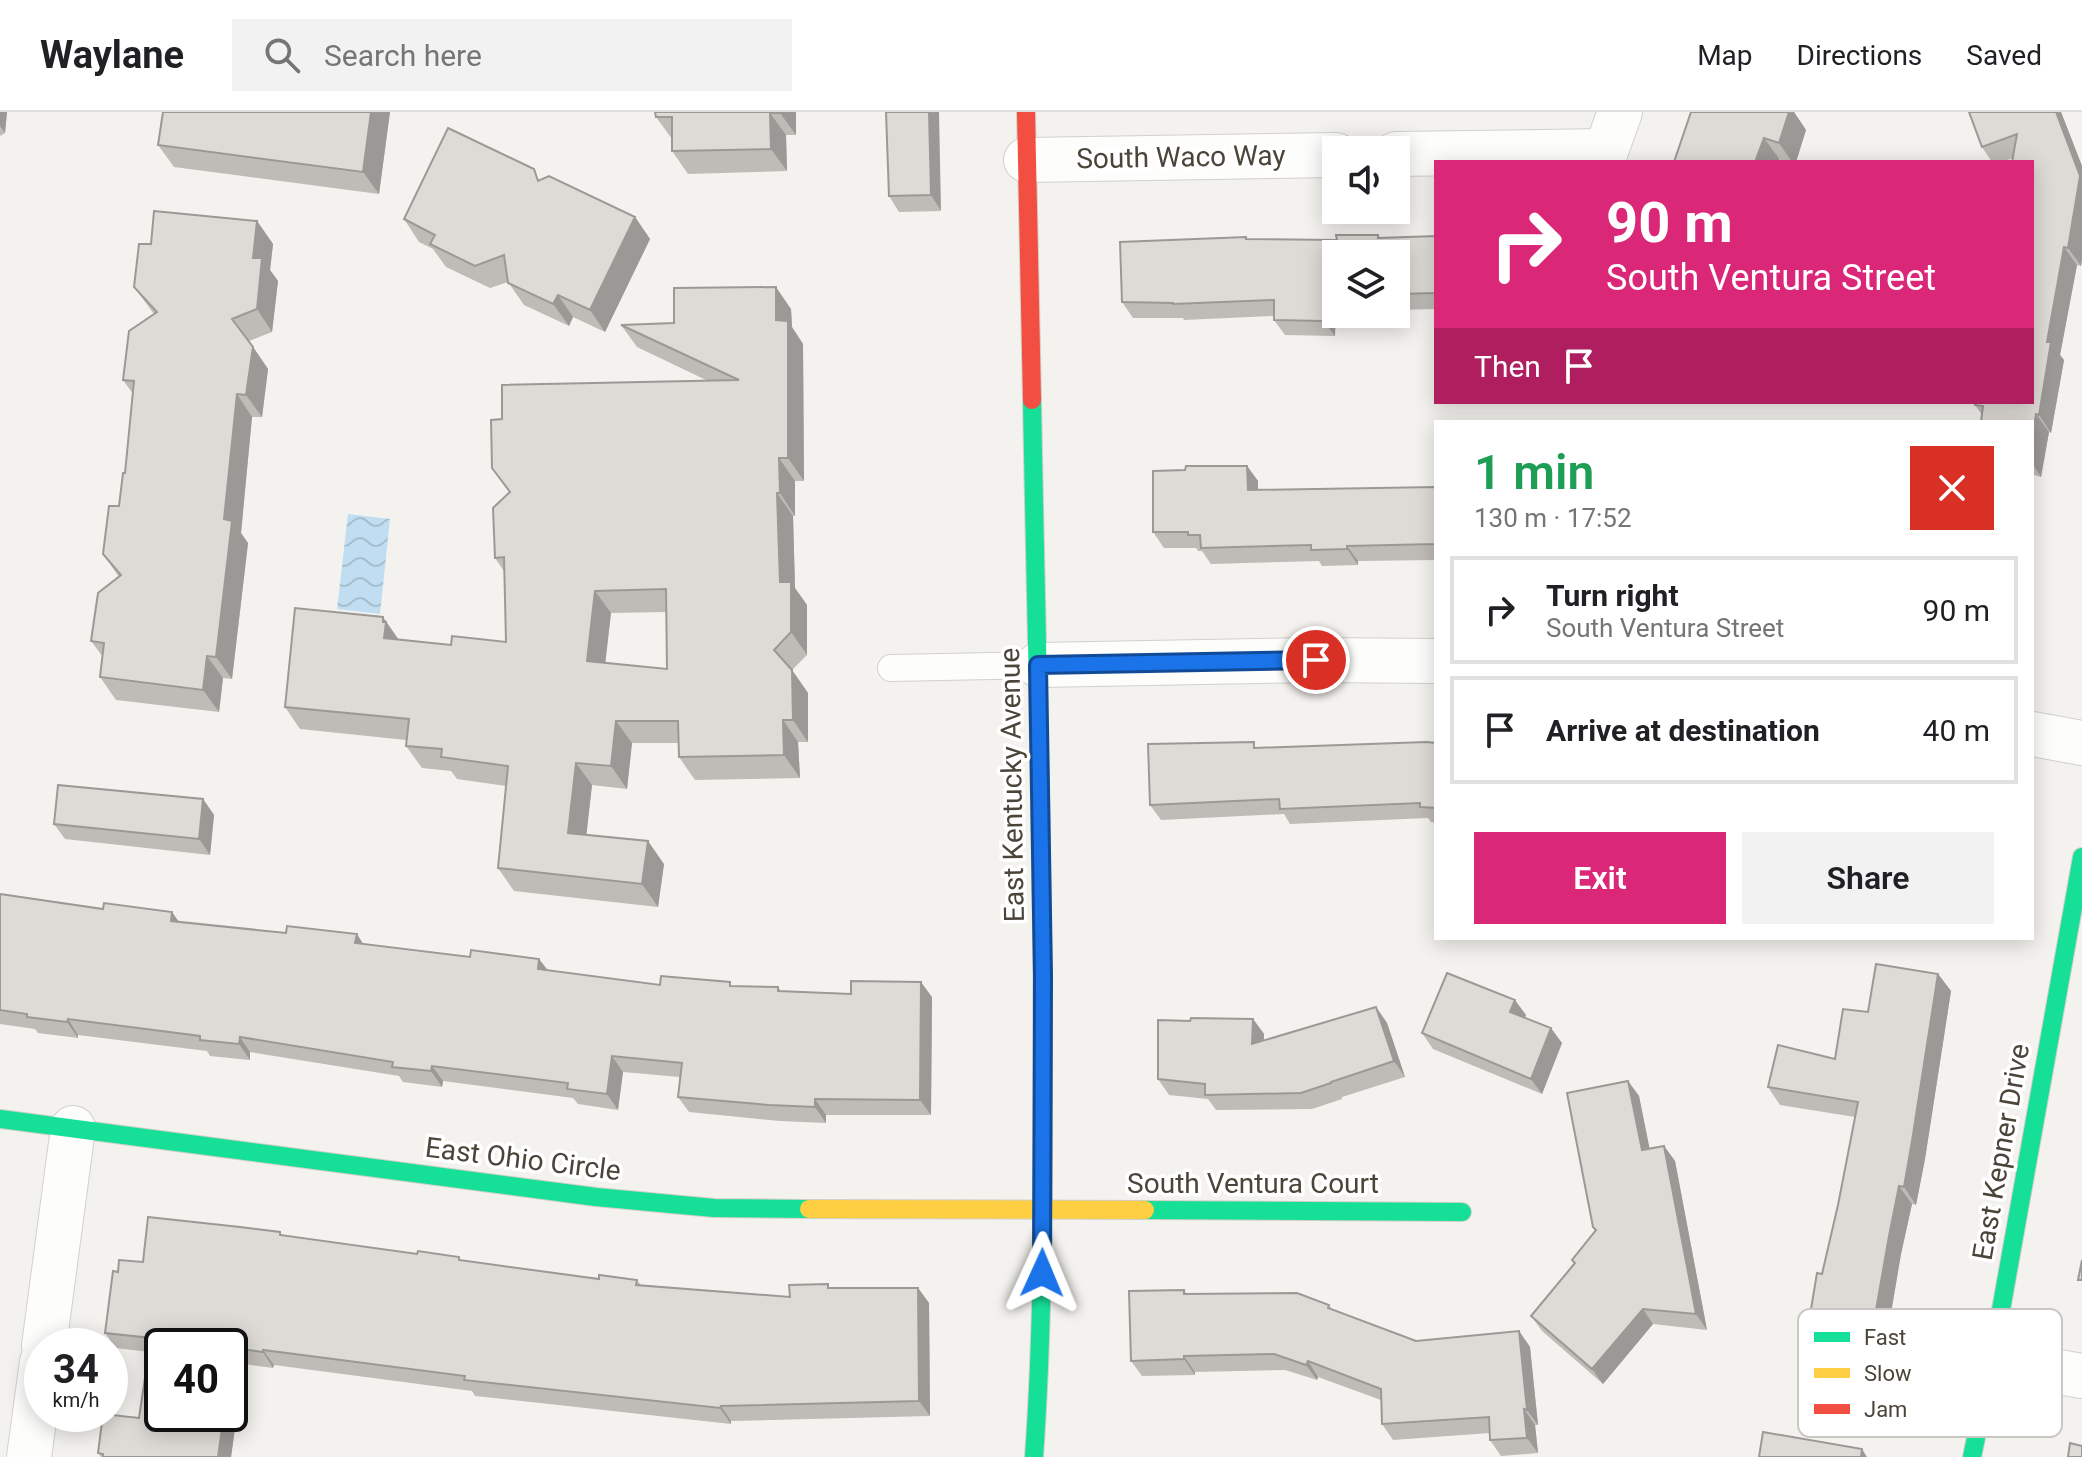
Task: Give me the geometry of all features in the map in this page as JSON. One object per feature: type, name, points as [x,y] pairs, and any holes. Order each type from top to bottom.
[{"type":"street","name":"East Kentucky Avenue","points":[[1026,112],[1043,962],[1043,1210],[1034,1457]]},
{"type":"street","points":[[1410,154],[1606,151],[1620,112]]},
{"type":"street","name":"South Waco Way","points":[[1026,160],[1322,155]]},
{"type":"street","points":[[1038,665],[1434,661]]},
{"type":"street","points":[[2034,734],[2082,743]]},
{"type":"street","name":"East Kepner Drive","points":[[2001,1309],[2082,857]]},
{"type":"street","name":"East Ohio Circle","points":[[0,1119],[596,1197],[714,1208],[1043,1210]]},
{"type":"street","points":[[46,1328],[73,1128]]},
{"type":"street","name":"South Ventura Court","points":[[1043,1210],[1462,1212]]},
{"type":"street","points":[[2062,1372],[2082,1376]]},
{"type":"street","points":[[29,1457],[32,1432]]},
{"type":"street","name":"East Kepner Drive","points":[[1972,1457],[1976,1437]]},
{"type":"lane","points":[[891,668],[1038,665]]},
{"type":"water","points":[[348,514],[390,519],[380,614],[337,609]]},
{"type":"building","points":[[163,112],[371,112],[363,172],[158,145]]},
{"type":"building","points":[[655,112],[780,113],[770,113],[771,149],[672,151],[672,117],[656,117]]},
{"type":"building","points":[[886,112],[929,112],[931,195],[889,196]]},
{"type":"building","points":[[1691,112],[1789,112],[1779,143],[1764,138],[1756,160],[1675,160]]},
{"type":"building","points":[[1969,112],[2056,112],[2080,176],[2068,248],[2064,247],[2047,342],[2051,342],[2039,415],[2036,414],[2034,426],[2034,420],[1981,420],[1983,406],[1975,405],[2034,404],[2034,160],[2012,160],[2017,134],[1982,147]]},
{"type":"building","points":[[448,128],[534,169],[538,181],[549,176],[635,217],[590,310],[558,295],[553,304],[508,283],[504,255],[475,266],[430,244],[435,235],[404,219]]},
{"type":"building","points":[[154,211],[257,221],[253,258],[262,258],[257,309],[232,319],[253,347],[246,395],[237,394],[224,519],[232,521],[216,657],[207,656],[203,690],[100,677],[104,643],[91,641],[98,593],[121,575],[103,554],[109,506],[119,506],[125,473],[134,381],[123,380],[129,331],[157,312],[134,287],[139,244],[151,244]]},
{"type":"building","points":[[1336,235],[1378,235],[1378,238],[1434,236],[1434,293],[1410,294],[1410,240],[1337,240]]},
{"type":"building","points":[[1246,239],[1337,240],[1322,240],[1322,321],[1274,320],[1274,300],[1173,304],[1122,302],[1120,242]]},
{"type":"building","points":[[776,287],[776,320],[788,321],[788,458],[779,458],[780,493],[777,493],[780,582],[791,582],[791,632],[774,650],[792,670],[793,720],[783,720],[784,755],[679,757],[678,721],[616,721],[611,766],[576,763],[568,833],[648,841],[642,884],[498,868],[508,766],[441,757],[442,749],[406,746],[409,719],[285,707],[295,608],[383,617],[383,622],[386,622],[384,638],[451,645],[452,636],[506,642],[504,557],[495,558],[493,508],[510,492],[492,468],[491,420],[502,419],[502,385],[739,380],[621,325],[674,323],[674,288]],"holes":[[[666,589],[667,669],[587,661],[595,591]]]},
{"type":"building","points":[[1186,466],[1247,466],[1248,490],[1434,487],[1434,544],[1311,550],[1311,545],[1201,548],[1200,535],[1153,532],[1153,471],[1185,470]]},
{"type":"building","points":[[1254,742],[1254,748],[1434,743],[1434,808],[1420,807],[1420,803],[1280,809],[1279,799],[1150,805],[1148,744]]},
{"type":"building","points":[[58,785],[203,799],[199,839],[54,824]]},
{"type":"building","points":[[0,894],[103,909],[104,903],[172,912],[171,921],[286,933],[287,926],[357,934],[355,943],[470,957],[471,950],[539,959],[538,969],[660,985],[661,976],[730,982],[730,986],[778,987],[778,991],[851,994],[851,981],[921,982],[920,1100],[815,1099],[815,1107],[678,1097],[682,1063],[612,1056],[607,1094],[567,1089],[568,1083],[432,1066],[431,1071],[392,1067],[393,1062],[240,1037],[239,1044],[68,1019],[67,1022],[27,1017],[27,1014],[0,1010]]},
{"type":"building","points":[[1876,964],[1938,974],[1904,1187],[1899,1186],[1876,1309],[1811,1309],[1817,1273],[1822,1274],[1838,1205],[1858,1102],[1768,1087],[1778,1045],[1835,1059],[1843,1009],[1868,1012]]},
{"type":"building","points":[[1447,973],[1515,1000],[1510,1012],[1551,1028],[1531,1079],[1422,1033]]},
{"type":"building","points":[[1376,1007],[1394,1061],[1301,1093],[1205,1095],[1205,1084],[1158,1079],[1158,1020],[1253,1019],[1252,1044]]},
{"type":"building","points":[[1628,1081],[1642,1150],[1664,1146],[1696,1314],[1643,1309],[1592,1369],[1531,1316],[1575,1263],[1572,1260],[1596,1230],[1567,1093]]},
{"type":"building","points":[[148,1217],[280,1232],[280,1235],[417,1254],[418,1251],[459,1257],[459,1260],[599,1279],[599,1275],[637,1280],[636,1285],[790,1297],[789,1285],[918,1288],[919,1401],[720,1408],[464,1380],[465,1376],[248,1350],[248,1328],[144,1328],[144,1337],[128,1336],[128,1328],[106,1328],[113,1271],[118,1272],[119,1260],[143,1262]]},
{"type":"building","points":[[1184,1290],[1184,1294],[1297,1293],[1416,1341],[1519,1331],[1527,1438],[1490,1440],[1489,1417],[1382,1424],[1381,1389],[1308,1361],[1306,1365],[1274,1354],[1184,1356],[1184,1359],[1131,1361],[1129,1291]]},
{"type":"building","points":[[144,1385],[144,1432],[221,1432],[218,1457],[103,1457],[98,1453],[101,1432],[128,1432],[128,1417],[139,1418]]},
{"type":"building","points":[[1763,1432],[1862,1449],[1861,1457],[1759,1457]]},
{"type":"building","points":[[2070,1443],[2082,1446],[2082,1457],[2068,1457]]},
{"type":"traffic: fast","points":[[1032,400],[1043,1076],[1041,1314],[1034,1457]]},
{"type":"traffic: fast","points":[[2001,1309],[2082,857]]},
{"type":"traffic: fast","points":[[0,1119],[596,1197],[714,1208],[809,1209]]},
{"type":"traffic: fast","points":[[1145,1210],[1462,1212]]},
{"type":"traffic: fast","points":[[1972,1457],[1976,1437]]},
{"type":"traffic: slow","points":[[809,1209],[1145,1210]]},
{"type":"traffic: jam","points":[[1026,112],[1032,400]]},
{"type":"route","points":[[1042,1273],[1043,976],[1038,665],[1316,660]]}]
